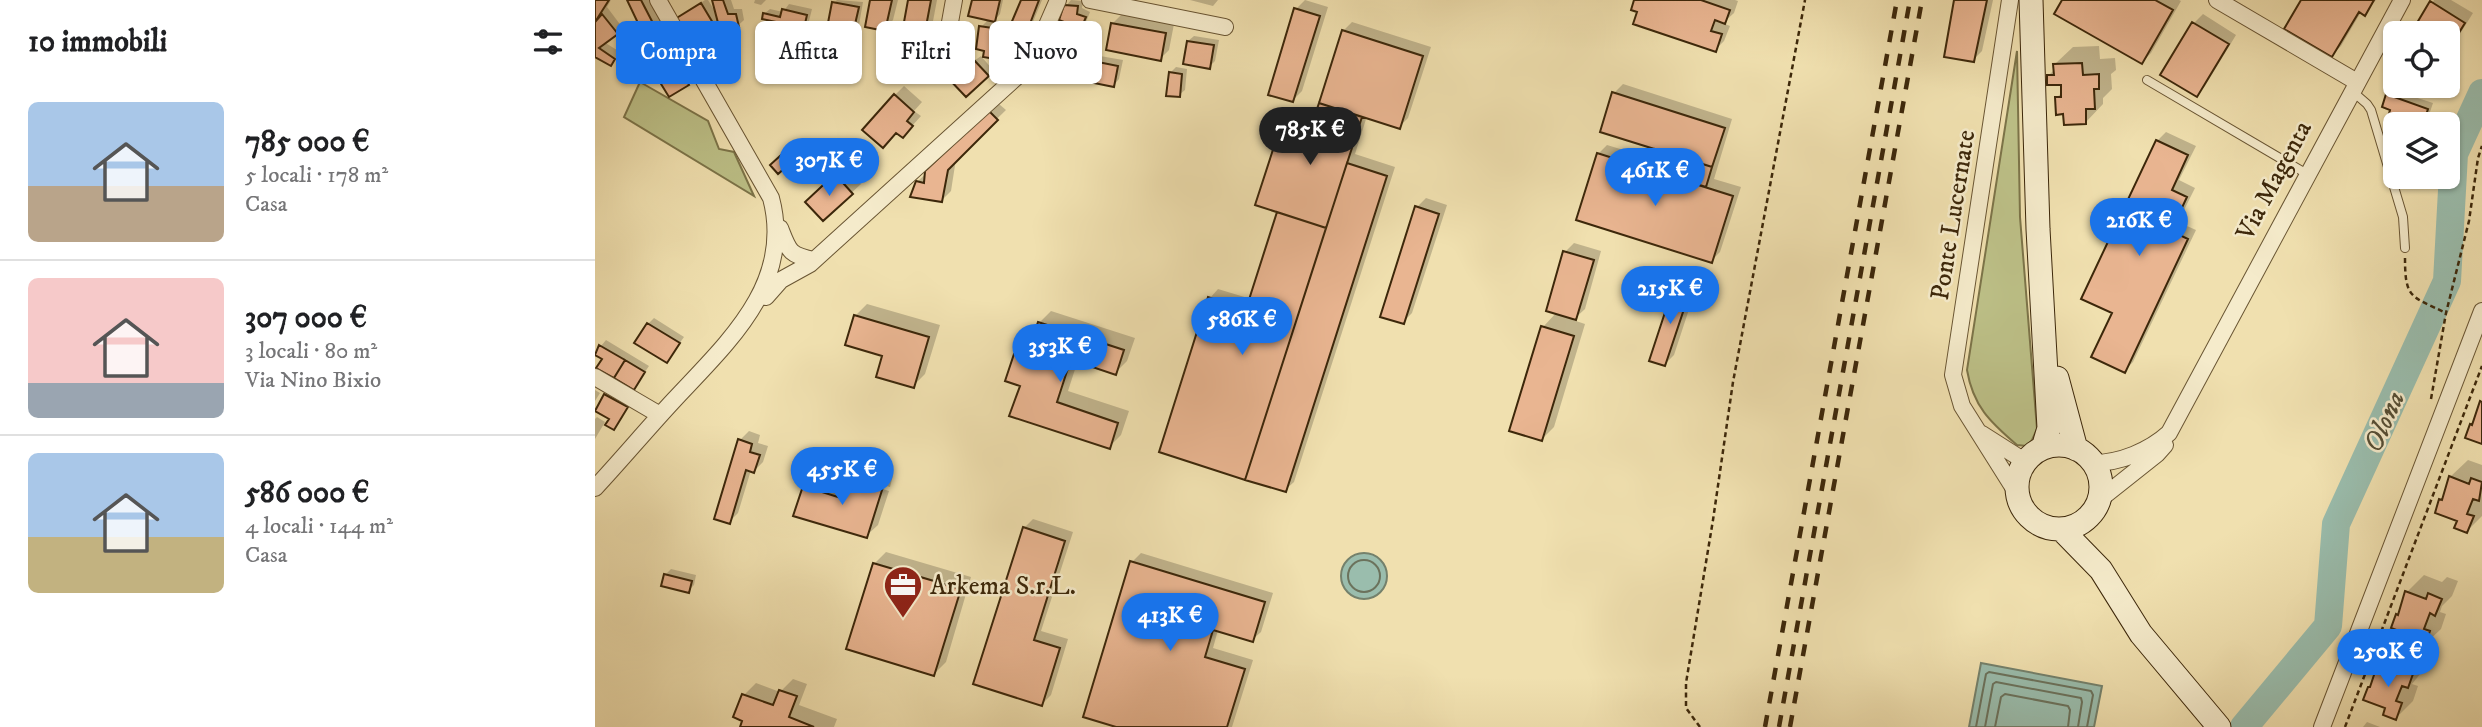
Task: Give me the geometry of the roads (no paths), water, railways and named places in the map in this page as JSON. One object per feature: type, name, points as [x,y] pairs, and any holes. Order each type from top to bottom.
[{"type":"street","points":[[658,0],[772,198],[776,219],[788,250],[797,256],[814,260]]},
{"type":"street","points":[[950,21],[954,0]]},
{"type":"street","points":[[595,488],[777,284],[807,267],[1022,72],[1037,48],[1058,0]]},
{"type":"street","points":[[1090,0],[1225,27]]},
{"type":"street","name":"Ponte Lucernate","points":[[2010,0],[1953,375],[1962,406],[2018,495]]},
{"type":"street","points":[[2031,0],[2038,229],[2049,428],[2035,455],[2019,475],[2018,495],[2023,508],[2033,520],[2044,526],[2061,529],[2073,526],[2093,508]]},
{"type":"street","points":[[2217,0],[2355,87]]},
{"type":"street","name":"Via Magenta","points":[[2085,456],[2103,463],[2140,453],[2158,444],[2169,433],[2402,0]]},
{"type":"street","points":[[744,324],[772,266],[776,219]]},
{"type":"street","points":[[2322,727],[2482,311]]},
{"type":"street","points":[[2045,330],[2068,423],[2100,483],[2093,508],[2101,570]]},
{"type":"street","points":[[595,377],[657,419]]},
{"type":"street","name":"Via Magenta","points":[[2093,508],[2157,454],[2174,435],[2181,415]]},
{"type":"street","points":[[595,481],[657,419]]},
{"type":"street","name":"Ponte Lucernate","points":[[1980,432],[2035,455]]},
{"type":"street","points":[[2035,455],[2057,445],[2085,456]]},
{"type":"street","points":[[2061,529],[2101,570],[2141,634],[2219,727]]},
{"type":"lane","points":[[2147,80],[2307,174]]},
{"type":"lane","points":[[2355,87],[2371,110],[2403,217],[2405,248]]},
{"type":"water","points":[[1364,553],[1381,559],[1387,576],[1381,593],[1364,599],[1347,593],[1341,576],[1347,559]]},
{"type":"water","points":[[1981,663],[2102,686],[2094,727],[1969,727]]},
{"type":"waterway","name":"Olona","points":[[2244,727],[2328,626],[2336,524],[2447,281],[2454,154],[2482,93]]},
{"type":"railway","points":[[1765,727],[1897,0]]},
{"type":"railway","points":[[1779,727],[1910,0]]},
{"type":"railway","points":[[1790,727],[1922,0]]},
{"type":"place","name":"Arkema S.r.L.","points":[[903,619]]}]
